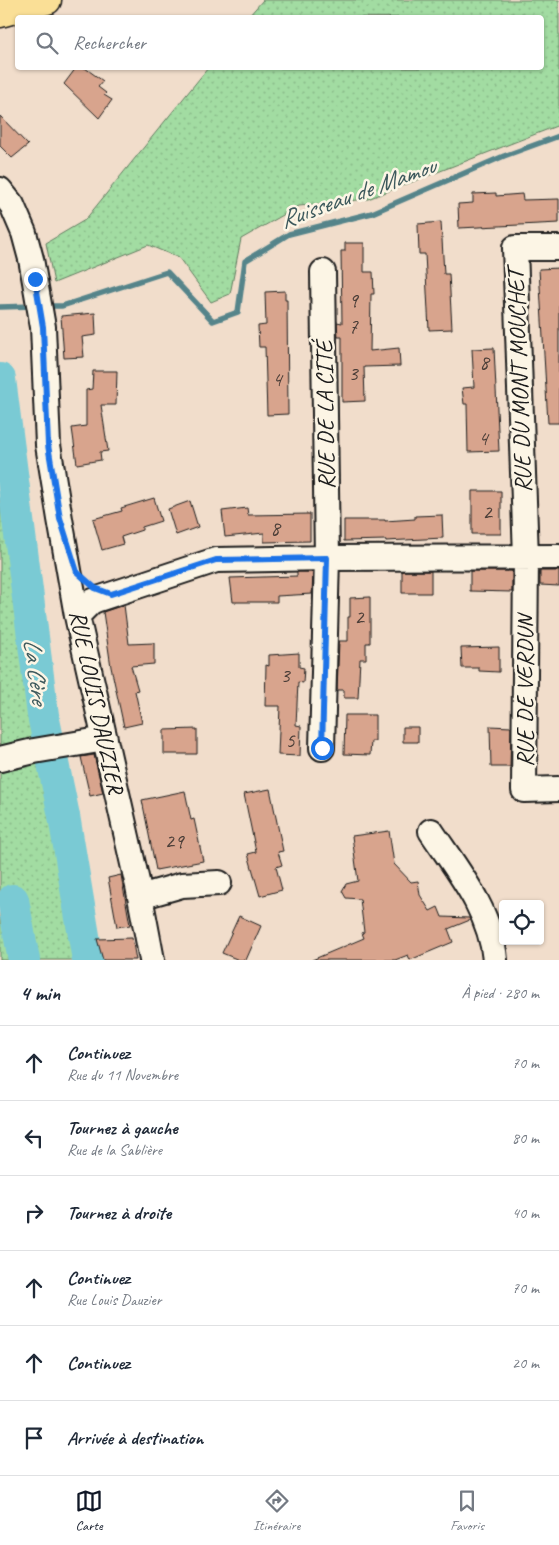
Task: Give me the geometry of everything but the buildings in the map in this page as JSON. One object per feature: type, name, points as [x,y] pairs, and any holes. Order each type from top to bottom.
[{"type":"main road","points":[[0,12],[47,0]]},
{"type":"street","name":"RUE LOUIS DAUZIER","points":[[0,190],[12,205],[24,233],[35,279],[43,327],[48,445],[60,518],[77,616],[140,897],[152,960]]},
{"type":"street","name":"RUE DU MONT MOUCHET","points":[[526,557],[514,248],[559,248]]},
{"type":"street","name":"RUE DE LA CITÉ","points":[[322,748],[327,558],[323,272]]},
{"type":"street","points":[[60,518],[77,572],[95,588],[111,594]]},
{"type":"street","name":"RUE DE VERDUN","points":[[526,557],[524,790],[559,789]]},
{"type":"street","points":[[77,616],[91,602],[216,560],[559,557]]},
{"type":"street","points":[[0,759],[105,739]]},
{"type":"street","points":[[431,830],[476,900],[489,930],[495,960]]},
{"type":"street","points":[[140,897],[182,885],[219,883]]},
{"type":"green space","points":[[263,0],[559,0],[559,125],[368,199],[299,206],[241,239],[230,294],[211,302],[179,258],[148,245],[54,283],[46,243],[85,220],[206,70],[544,70],[544,15],[250,15]]},
{"type":"green space","points":[[0,437],[47,769],[81,960],[0,960]]},
{"type":"waterway","name":"Ruisseau de Mamou","points":[[45,306],[62,306],[167,272],[213,321],[238,312],[245,261],[289,234],[372,213],[504,156],[559,136]]},
{"type":"waterway","name":"Ruisseau de Mamou","points":[[0,307],[34,306]]},
{"type":"waterway","name":"La Cère","points":[[0,379],[43,715],[64,816],[88,960]]},
{"type":"waterway","name":"La Cère","points":[[13,900],[24,960]]},
{"type":"route","points":[[35,279],[43,327],[48,445],[60,518],[77,572],[95,588],[111,594],[216,560],[327,558],[322,748]]}]
